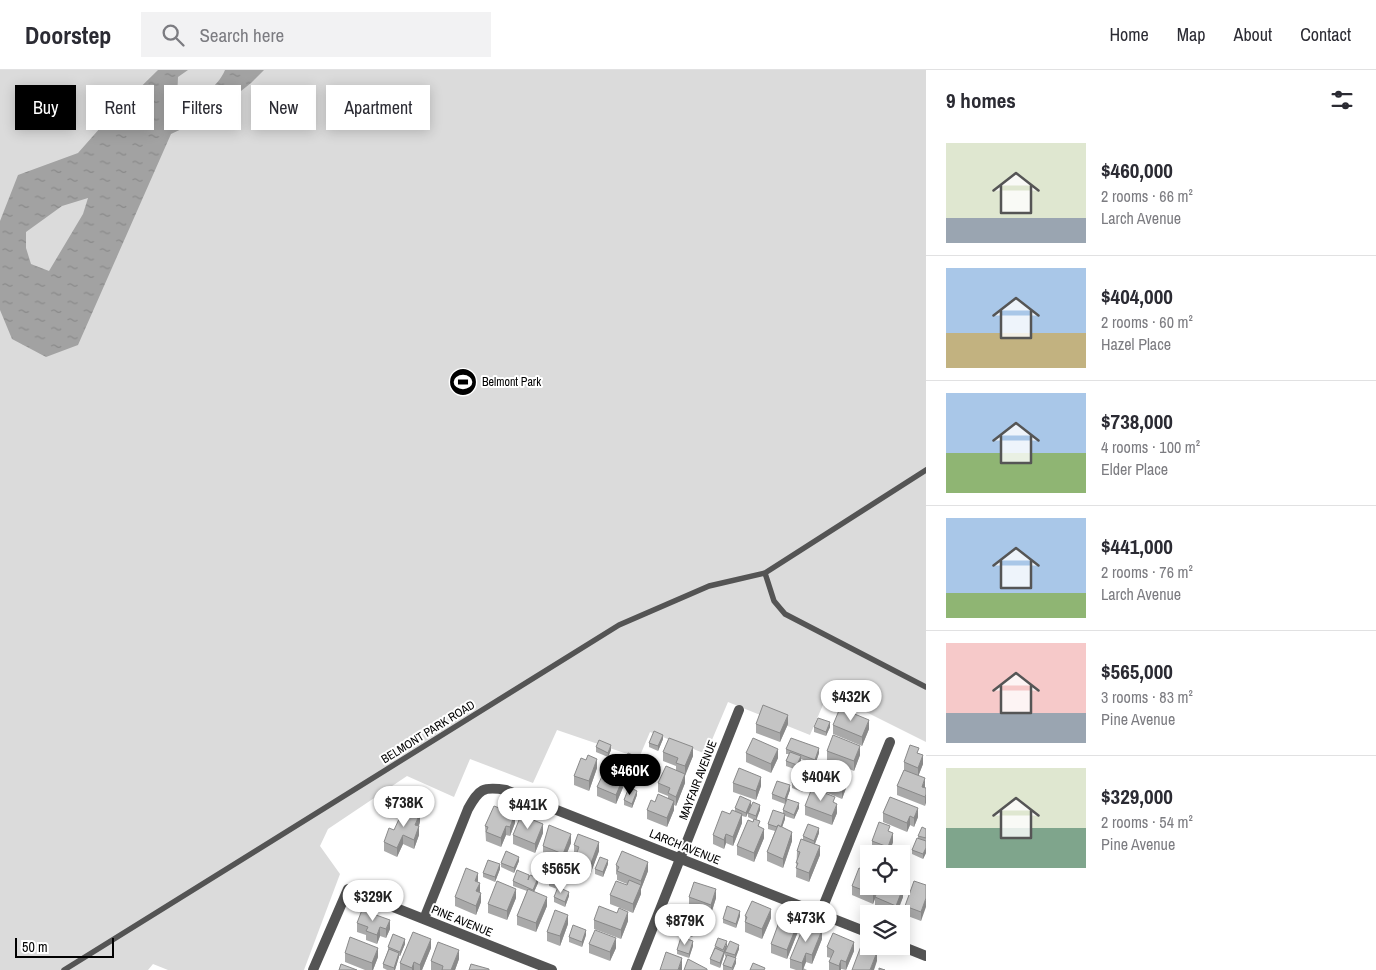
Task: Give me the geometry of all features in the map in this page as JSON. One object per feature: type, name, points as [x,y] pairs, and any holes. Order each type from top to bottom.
[{"type":"street","name":"MAYFAIR AVENUE","points":[[636,970],[739,710]]},
{"type":"street","points":[[820,914],[890,742]]},
{"type":"street","name":"LARCH AVENUE","points":[[424,919],[468,809],[477,793],[490,787],[506,790],[860,930]]},
{"type":"street","name":"PINE AVENUE","points":[[313,970],[348,889],[552,970]]},
{"type":"street","points":[[910,950],[926,956]]},
{"type":"lane","name":"BELMONT PARK ROAD","points":[[64,970],[619,625],[709,586],[765,573],[926,470]]},
{"type":"lane","points":[[765,573],[769,591],[774,601],[785,614],[926,687]]},
{"type":"shaded area","name":"Belmont Park","points":[[0,70],[926,70],[926,742],[828,693],[810,735],[728,702],[706,754],[650,732],[639,758],[557,730],[533,783],[470,759],[454,797],[407,776],[328,829],[320,846],[340,874],[304,970],[168,970],[153,964],[148,970],[0,970]]},
{"type":"water","points":[[158,70],[188,70],[178,77],[178,85],[164,85],[164,130],[179,130],[171,134],[78,345],[46,357],[12,339],[0,310],[0,221],[18,175],[78,153],[98,130],[154,130],[154,85],[143,85]],"holes":[[[88,198],[83,214],[49,271],[31,264],[26,248],[26,232],[62,206]]]},
{"type":"water","points":[[225,70],[264,70],[241,91],[241,85],[215,85]]},
{"type":"building","points":[[763,705],[788,715],[780,733],[756,724]]},
{"type":"building","points":[[840,708],[869,720],[862,737],[833,725]]},
{"type":"building","points":[[818,718],[830,722],[826,732],[814,727]]},
{"type":"building","points":[[654,731],[663,735],[658,746],[649,743]]},
{"type":"building","points":[[833,735],[860,746],[854,761],[827,751]]},
{"type":"building","points":[[669,738],[693,747],[685,766],[676,763],[678,758],[663,752]]},
{"type":"building","points":[[753,738],[778,749],[771,764],[746,753]]},
{"type":"building","points":[[791,738],[819,748],[815,760],[786,749]]},
{"type":"building","points":[[599,740],[611,745],[608,753],[596,747]]},
{"type":"building","points":[[910,745],[919,748],[917,753],[923,755],[918,768],[904,762]]},
{"type":"building","points":[[790,752],[801,756],[797,765],[786,761]]},
{"type":"building","points":[[628,753],[640,758],[636,768],[624,763]]},
{"type":"building","points":[[588,755],[597,759],[589,781],[574,776],[581,758],[586,760]]},
{"type":"building","points":[[641,760],[650,763],[648,770],[638,766]]},
{"type":"building","points":[[829,764],[849,771],[842,790],[820,781],[823,772],[825,773]]},
{"type":"building","points":[[666,766],[685,774],[676,797],[668,793],[670,788],[658,783]]},
{"type":"building","points":[[739,768],[761,777],[756,791],[733,783]]},
{"type":"building","points":[[904,770],[925,778],[922,787],[926,788],[925,797],[897,786]]},
{"type":"building","points":[[604,772],[614,776],[616,772],[624,776],[616,795],[597,787]]},
{"type":"building","points":[[796,773],[808,777],[803,788],[792,783]]},
{"type":"building","points":[[777,781],[790,785],[785,799],[772,794]]},
{"type":"building","points":[[629,787],[637,791],[632,804],[624,800]]},
{"type":"building","points":[[812,788],[835,797],[833,802],[837,804],[832,816],[805,806]]},
{"type":"building","points":[[658,794],[674,801],[667,818],[647,810],[651,800],[655,802]]},
{"type":"building","points":[[740,796],[751,801],[746,813],[735,808]]},
{"type":"building","points":[[890,797],[918,808],[914,818],[910,816],[907,823],[883,813]]},
{"type":"building","points":[[787,799],[799,803],[794,815],[783,810]]},
{"type":"building","points":[[753,802],[760,805],[756,816],[748,813]]},
{"type":"building","points":[[405,806],[420,813],[415,825],[419,826],[414,840],[403,835],[397,848],[384,842],[389,828],[394,830]]},
{"type":"building","points":[[494,806],[515,814],[510,827],[506,826],[501,838],[486,832],[488,827],[485,826]]},
{"type":"building","points":[[732,810],[742,814],[733,837],[726,834],[724,840],[713,835],[722,811],[730,814]]},
{"type":"building","points":[[773,810],[785,814],[781,827],[768,824]]},
{"type":"building","points":[[521,815],[543,824],[535,844],[513,835]]},
{"type":"building","points":[[754,819],[760,821],[758,826],[764,829],[754,853],[737,846],[748,820],[753,822]]},
{"type":"building","points":[[879,822],[890,826],[888,831],[893,833],[889,845],[872,841]]},
{"type":"building","points":[[808,824],[819,828],[814,841],[803,836]]},
{"type":"building","points":[[549,825],[571,834],[563,854],[543,846]]},
{"type":"building","points":[[778,825],[792,832],[783,859],[767,852]]},
{"type":"building","points":[[922,827],[926,829],[926,838],[918,836]]},
{"type":"building","points":[[578,834],[599,842],[590,866],[574,860],[579,847],[574,845]]},
{"type":"building","points":[[917,838],[926,841],[926,848],[923,854],[912,850]]},
{"type":"building","points":[[801,839],[820,846],[809,873],[796,868],[800,852],[797,851]]},
{"type":"building","points":[[506,851],[519,857],[514,868],[501,863]]},
{"type":"building","points":[[622,851],[648,862],[641,881],[617,871],[619,867],[616,865]]},
{"type":"building","points":[[600,857],[608,860],[603,872],[595,869]]},
{"type":"building","points":[[488,860],[500,864],[495,877],[483,873]]},
{"type":"building","points":[[466,868],[478,873],[475,881],[480,883],[476,891],[481,893],[476,906],[455,897]]},
{"type":"building","points":[[859,868],[860,868],[860,889],[852,886]]},
{"type":"building","points":[[517,870],[529,875],[528,880],[530,875],[538,878],[533,890],[513,881]]},
{"type":"building","points":[[553,871],[562,875],[558,885],[549,882]]},
{"type":"building","points":[[629,880],[641,885],[633,904],[610,895],[616,881],[627,885]]},
{"type":"building","points":[[497,881],[516,889],[507,911],[488,904]]},
{"type":"building","points":[[914,881],[926,885],[926,898],[921,912],[910,908],[910,905],[905,905]]},
{"type":"building","points":[[694,882],[716,889],[711,905],[689,897]]},
{"type":"building","points":[[558,887],[569,892],[565,902],[554,897]]},
{"type":"building","points":[[528,889],[547,897],[536,923],[517,916]]},
{"type":"building","points":[[876,895],[900,895],[896,905],[875,897]]},
{"type":"building","points":[[752,901],[771,909],[762,929],[745,922],[747,917],[745,916]]},
{"type":"building","points":[[599,906],[617,913],[619,908],[628,912],[621,930],[594,920]]},
{"type":"building","points":[[689,906],[708,913],[703,927],[694,923],[692,928],[681,923]]},
{"type":"building","points":[[727,906],[740,911],[736,924],[723,919]]},
{"type":"building","points":[[362,910],[390,920],[386,929],[380,927],[377,935],[366,931],[368,927],[357,923]]},
{"type":"building","points":[[555,910],[568,915],[560,936],[547,932]]},
{"type":"building","points":[[782,914],[799,920],[787,950],[771,944]]},
{"type":"building","points":[[805,923],[822,930],[812,955],[806,953],[802,963],[790,959]]},
{"type":"building","points":[[573,925],[586,930],[582,942],[569,937]]},
{"type":"building","points":[[595,930],[616,938],[610,952],[589,944]]},
{"type":"building","points":[[413,932],[431,939],[420,965],[414,962],[412,968],[400,963]]},
{"type":"building","points":[[833,933],[854,942],[846,962],[841,960],[839,966],[829,962],[834,951],[827,947]]},
{"type":"building","points":[[393,934],[405,939],[400,952],[388,947]]},
{"type":"building","points":[[350,937],[378,948],[372,963],[345,953]]},
{"type":"building","points":[[681,937],[693,941],[689,954],[677,950]]},
{"type":"building","points":[[718,938],[727,941],[723,950],[715,946]]},
{"type":"building","points":[[730,941],[739,945],[735,955],[725,952]]},
{"type":"building","points":[[438,942],[459,950],[451,970],[442,970],[443,966],[431,961]]},
{"type":"building","points":[[715,948],[724,952],[720,963],[710,959]]},
{"type":"building","points":[[389,949],[399,953],[394,968],[383,964]]},
{"type":"building","points":[[860,949],[860,955],[876,955],[870,970],[852,970]]},
{"type":"building","points":[[666,952],[682,958],[678,970],[660,970]]},
{"type":"building","points":[[727,955],[736,958],[732,968],[723,965]]},
{"type":"building","points":[[688,959],[707,969],[707,970],[684,970]]},
{"type":"building","points":[[753,963],[765,968],[764,970],[750,970]]},
{"type":"building","points":[[341,964],[357,970],[339,970]]},
{"type":"building","points":[[471,964],[489,969],[489,970],[469,970]]},
{"type":"place","name":"Belmont Park","points":[[463,382]]}]
